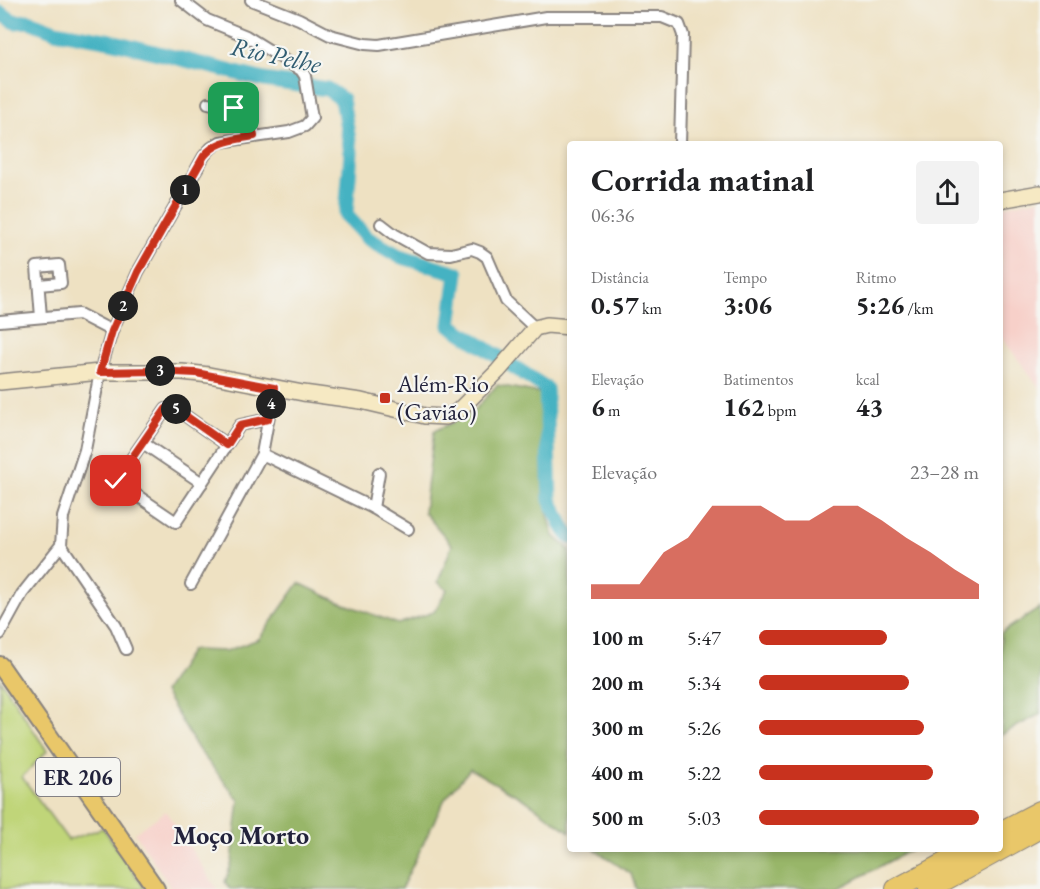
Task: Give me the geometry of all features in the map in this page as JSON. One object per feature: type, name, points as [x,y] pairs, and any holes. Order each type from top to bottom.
[{"type":"highway","points":[[1003,830],[1040,811]]},
{"type":"highway","points":[[1003,848],[1040,828]]},
{"type":"highway","points":[[896,889],[964,852]]},
{"type":"highway","points":[[929,889],[996,852]]},
{"type":"main road","name":"ER 206","points":[[0,665],[156,889]]},
{"type":"street","points":[[0,634],[22,594],[61,545],[63,517],[85,450],[100,372],[112,331],[138,272],[204,156],[220,142],[289,132],[305,126],[312,118],[305,76],[301,70],[246,36],[207,20],[181,0]]},
{"type":"street","points":[[251,0],[299,18],[330,35],[365,44],[379,45],[546,16],[662,17],[679,24],[682,34],[680,141]]},
{"type":"street","points":[[208,103],[234,108],[246,114],[252,125],[254,136]]},
{"type":"street","points":[[1003,199],[1040,193]]},
{"type":"street","points":[[381,224],[428,253],[451,254],[472,249],[487,257],[506,301],[535,328]]},
{"type":"street","points":[[39,285],[41,317]]},
{"type":"street","points":[[0,321],[79,314],[112,331]]},
{"type":"street","points":[[0,382],[100,372],[196,373],[274,388],[353,399],[425,416],[446,417],[458,412],[535,328],[547,325],[567,327]]},
{"type":"street","points":[[190,584],[262,454],[274,388]]},
{"type":"street","points":[[227,445],[173,407],[166,409],[116,481],[176,522],[202,483],[227,445],[240,425],[268,419]]},
{"type":"street","points":[[143,442],[202,483]]},
{"type":"street","points":[[262,454],[373,507],[408,529]]},
{"type":"street","points":[[373,507],[379,473]]},
{"type":"street","points":[[61,545],[116,626],[126,649]]},
{"type":"shaded area","points":[[1040,199],[1040,388],[1003,340],[1003,207]]},
{"type":"shaded area","points":[[166,811],[217,889],[172,889],[135,833]]},
{"type":"green space","points":[[497,385],[540,393],[543,497],[554,536],[567,547],[567,830],[528,802],[470,769],[445,799],[401,889],[230,889],[225,882],[232,862],[239,800],[198,749],[164,692],[191,650],[226,651],[259,639],[299,583],[337,601],[398,624],[434,612],[447,590],[438,582],[452,545],[424,512],[434,431],[471,414]]},
{"type":"green space","points":[[1040,608],[1040,714],[1003,734],[1003,632]]},
{"type":"green space","points":[[0,679],[47,751],[22,777],[68,840],[103,828],[145,889],[0,889]]},
{"type":"green space","points":[[598,852],[906,852],[838,889],[636,889],[631,874]]},
{"type":"waterway","name":"Rio Pelhe","points":[[0,13],[15,22],[29,21],[55,31],[111,41],[264,80],[327,89],[342,99],[351,152],[346,215],[367,238],[399,256],[457,273],[450,325],[546,388],[550,500],[567,533]]},
{"type":"place","name":"Além-Rio (Gavião)","points":[[385,398]]},
{"type":"district","name":"Moço Morto","points":[[241,835]]},
{"type":"route","points":[[116,481],[166,409],[173,407],[227,445],[240,425],[268,419],[274,388],[196,373],[100,372],[112,331],[138,272],[204,156],[220,142],[254,136],[252,125],[246,114],[234,108]]}]
